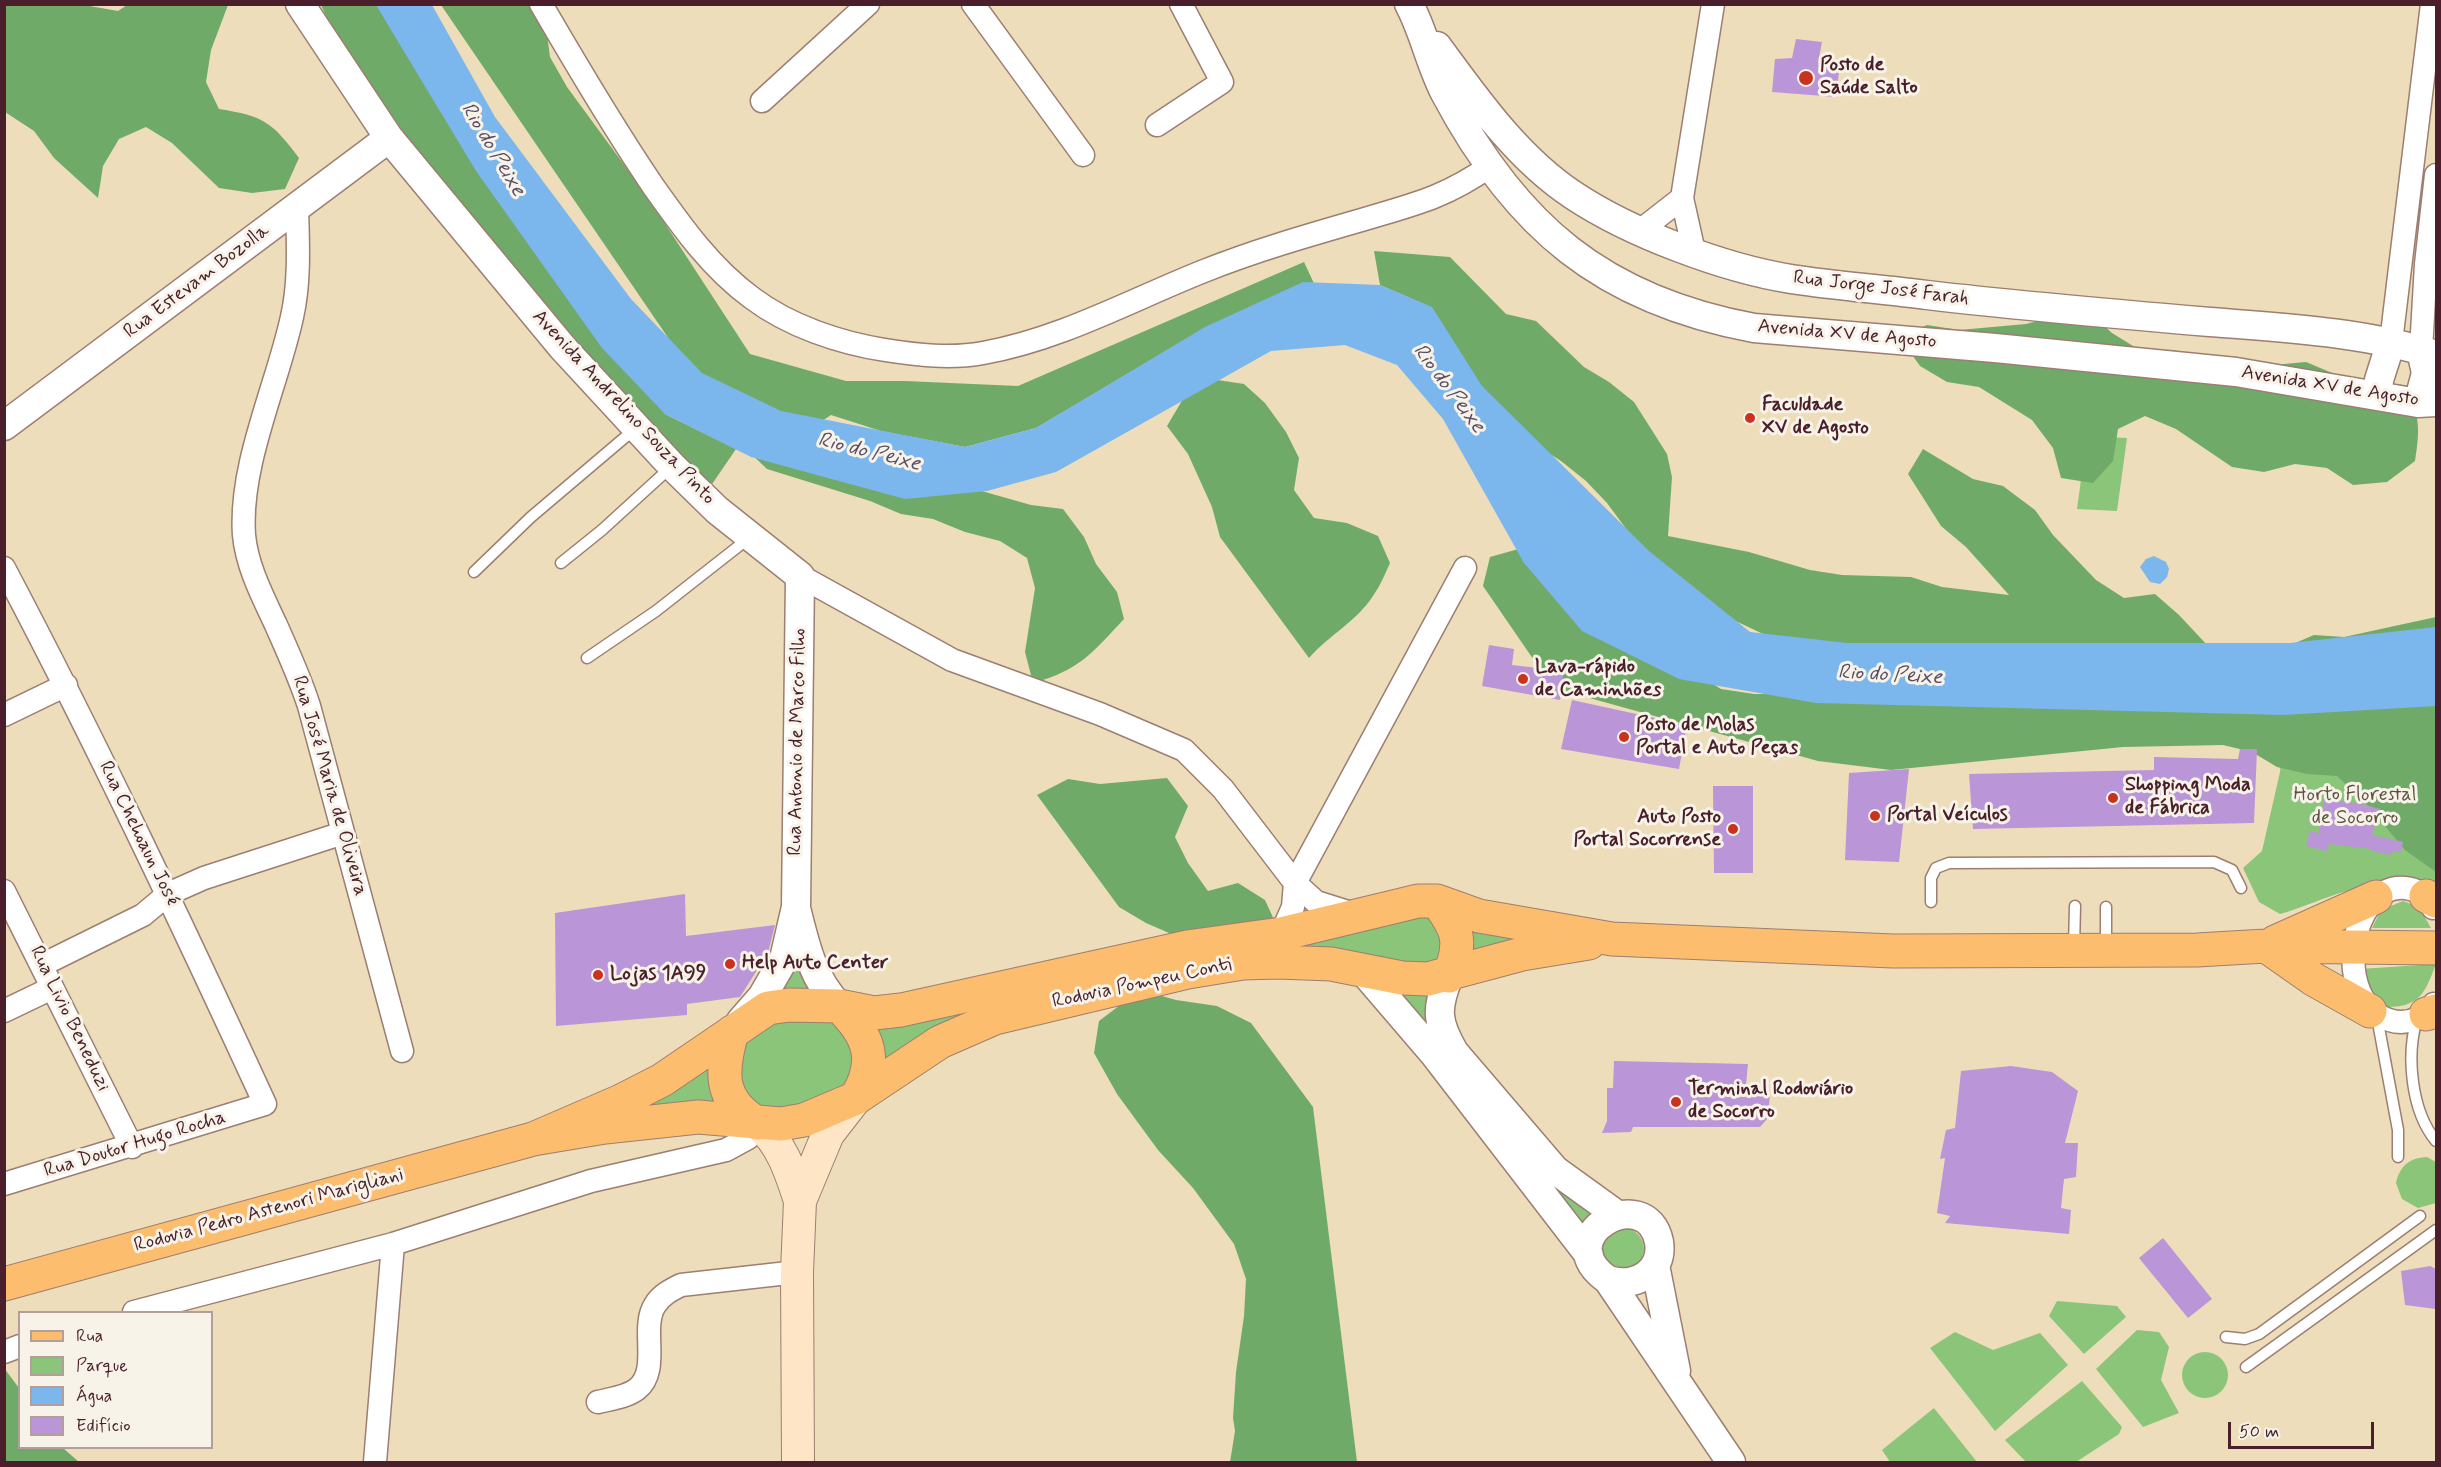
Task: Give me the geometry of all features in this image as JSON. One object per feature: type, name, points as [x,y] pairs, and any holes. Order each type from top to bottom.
[{"type":"main road","points":[[2266,946],[2376,897]]},
{"type":"main road","name":"Rodovia Pompeu Conti","points":[[839,1006],[874,1012],[901,1010],[1187,947],[1281,934],[1398,905],[1437,901]]},
{"type":"main road","points":[[1437,901],[1479,916],[1612,939],[1893,951],[2197,950],[2266,946],[2436,948]]},
{"type":"main road","points":[[1437,901],[1451,921],[1458,942],[1449,976]]},
{"type":"main road","name":"Rodovia Pompeu Conti","points":[[856,1098],[940,1042],[995,1018],[1075,997],[1188,972],[1243,963],[1331,964],[1402,978],[1428,979],[1449,976],[1522,954],[1612,939]]},
{"type":"main road","points":[[2266,946],[2313,979],[2374,1014]]},
{"type":"main road","name":"Rodovia Pedro Astenori Marigliani","points":[[533,1140],[662,1080],[768,1008],[789,1005],[839,1006]]},
{"type":"main road","points":[[798,1462],[797,1272],[800,1201],[828,1134],[856,1098],[867,1079],[869,1060],[858,1025],[839,1006]]},
{"type":"main road","points":[[732,1032],[723,1074],[727,1089],[741,1113],[770,1133],[785,1161],[800,1201]]},
{"type":"main road","name":"Rodovia Pedro Astenori Marigliani","points":[[4,1284],[533,1140],[605,1127],[698,1117],[780,1125],[804,1120],[856,1098]]},
{"type":"street","name":"Avenida Andrelino Souza Pinto","points":[[300,4],[389,138],[563,348],[672,466],[750,537],[800,576],[952,660],[1110,718],[1184,750],[1223,789],[1295,883],[1316,902],[1361,916]]},
{"type":"street","points":[[542,4],[614,130],[685,232],[716,267],[753,299],[801,325],[854,345],[925,356],[980,354],[1023,345],[1083,324],[1205,270],[1281,244],[1430,201],[1460,187],[1519,147]]},
{"type":"street","points":[[762,101],[868,4]]},
{"type":"street","points":[[973,4],[1083,155]]},
{"type":"street","points":[[1157,126],[1222,82],[1181,4]]},
{"type":"street","points":[[1694,252],[1682,198],[1713,4]]},
{"type":"street","points":[[2378,396],[2379,380],[2391,342],[2432,4]]},
{"type":"street","name":"Avenida XV de Agosto","points":[[1413,12],[1443,90],[1490,166],[1523,207],[1551,237],[1581,260],[1609,279],[1649,297],[1719,321],[1828,336],[1995,348],[2236,372],[2427,402]]},
{"type":"street","name":"Rua Jorge José Farah","points":[[1413,12],[1481,104],[1548,176],[1572,195],[1641,230],[1732,265],[1791,279],[2024,306],[2241,324],[2391,342],[2429,353]]},
{"type":"street","name":"Rua Estevam Bozolla","points":[[4,426],[389,138]]},
{"type":"street","points":[[2427,402],[2426,373],[2429,353],[2426,264],[2436,175]]},
{"type":"street","points":[[1641,230],[1682,198]]},
{"type":"street","name":"Rua José Maria de Oliveira","points":[[297,208],[298,264],[292,316],[252,464],[244,512],[244,536],[250,564],[309,706],[402,1051]]},
{"type":"street","name":"Rua Chehoaun José","points":[[4,568],[66,685],[168,894],[265,1104]]},
{"type":"street","points":[[1281,934],[1293,907],[1295,883],[1465,568]]},
{"type":"street","name":"Rua Antonio de Marco Filho","points":[[732,1032],[762,997],[784,959],[796,907],[800,576]]},
{"type":"street","points":[[4,716],[66,685]]},
{"type":"street","points":[[42,965],[143,915],[168,894],[272,854],[343,833]]},
{"type":"street","points":[[2429,1010],[2394,1022],[2374,1014],[2357,986],[2353,948],[2361,924],[2376,897],[2391,889],[2402,888],[2433,904]]},
{"type":"street","name":"Rua Livio Beneduzi","points":[[4,891],[132,1147]]},
{"type":"street","name":"Rua Antonio de Marco Filho","points":[[796,907],[813,970],[825,992],[839,1006]]},
{"type":"street","points":[[1364,971],[1435,1055],[1589,1254]]},
{"type":"street","points":[[1449,976],[1439,1001],[1440,1019],[1443,1033],[1454,1052],[1544,1159],[1581,1191],[1616,1214]]},
{"type":"street","points":[[4,1011],[52,988]]},
{"type":"street","name":"Rua Doutor Hugo Rocha","points":[[4,1184],[132,1147],[265,1104]]},
{"type":"street","points":[[138,1311],[393,1244],[591,1181],[726,1150],[748,1138],[757,1123]]},
{"type":"street","points":[[1680,1387],[1655,1265],[1659,1248],[1654,1230],[1642,1219],[1626,1214],[1616,1214],[1604,1220],[1594,1229],[1589,1241],[1592,1265],[1608,1280],[1680,1387],[1731,1462]]},
{"type":"street","points":[[375,1462],[393,1244]]},
{"type":"street","points":[[1608,1280],[1629,1284],[1640,1280],[1655,1265]]},
{"type":"street","points":[[598,1402],[627,1394],[643,1382],[647,1372],[651,1317],[655,1305],[667,1293],[681,1285],[797,1272]]},
{"type":"lane","points":[[474,572],[531,517],[636,428]]},
{"type":"lane","points":[[561,563],[602,530],[672,466]]},
{"type":"lane","points":[[586,658],[656,611],[750,537]]},
{"type":"lane","points":[[1931,902],[1931,878],[1936,868],[1949,863],[2214,862],[2232,870],[2241,888]]},
{"type":"lane","points":[[2075,906],[2090,949]]},
{"type":"lane","points":[[2090,949],[2106,906]]},
{"type":"lane","points":[[2429,1010],[2410,1052],[2420,1113],[2426,1128],[2436,1141]]},
{"type":"lane","points":[[2374,1014],[2398,1130],[2398,1156]]},
{"type":"lane","points":[[2226,1337],[2245,1339],[2259,1334],[2420,1216]]},
{"type":"lane","points":[[2246,1367],[2436,1230]]},
{"type":"green space","points":[[4,5],[84,5],[118,11],[127,5],[228,5],[211,50],[206,82],[219,109],[247,115],[266,123],[281,136],[299,158],[285,189],[252,193],[219,188],[172,143],[146,127],[119,139],[103,166],[98,198],[54,158],[34,131],[5,112]]},
{"type":"green space","points":[[321,5],[391,5],[665,414],[736,449],[708,490],[676,466],[453,202],[333,32]]},
{"type":"green space","points":[[441,5],[549,5],[546,26],[550,57],[567,87],[647,196],[750,354],[846,381],[1018,386],[1304,262],[1317,290],[1212,324],[1036,428],[965,447],[881,431],[831,415],[813,427],[701,386]]},
{"type":"green space","points":[[1374,251],[1450,257],[1506,314],[1536,321],[1584,367],[1609,382],[1634,402],[1667,454],[1672,477],[1668,536],[1749,552],[1810,570],[1842,575],[1911,577],[1942,587],[2009,595],[1966,547],[1941,526],[1908,474],[1923,449],[1973,479],[2003,486],[2035,510],[2053,535],[2096,580],[2124,598],[2155,594],[2179,615],[2224,663],[2281,649],[2314,635],[2344,637],[2436,617],[2436,872],[2405,850],[2363,800],[2337,776],[2307,774],[2277,767],[2252,752],[2223,745],[2123,747],[1891,770],[1818,761],[1553,688],[1483,586],[1490,557],[1522,548],[1623,627],[1721,689],[1754,694],[1792,694],[1782,643],[1723,615],[1644,553],[1607,503],[1586,481],[1561,461],[1509,428],[1424,304],[1380,285]]},
{"type":"green space","points":[[2090,313],[2112,333],[2138,349],[2175,350],[2206,364],[2239,368],[2306,362],[2337,375],[2402,385],[2413,403],[2418,421],[2415,461],[2387,482],[2353,485],[2327,468],[2295,464],[2264,472],[2232,467],[2176,429],[2145,416],[2118,429],[2113,461],[2093,483],[2061,478],[2053,448],[2032,420],[1979,387],[1947,382],[1920,366],[1900,338],[1927,325],[1959,330],[2026,324],[2056,316]]},
{"type":"green space","points":[[1211,379],[1244,384],[1265,403],[1286,432],[1299,458],[1294,490],[1314,518],[1347,523],[1378,536],[1390,563],[1378,588],[1366,605],[1309,658],[1220,537],[1212,507],[1188,454],[1167,426],[1183,399]]},
{"type":"green space","points":[[2087,436],[2127,438],[2117,511],[2077,509]]},
{"type":"green space","points":[[746,449],[876,461],[1031,505],[1063,509],[1084,537],[1096,564],[1117,592],[1124,619],[1084,659],[1063,672],[1033,683],[1025,652],[1035,588],[1027,558],[1000,541],[965,532],[933,519],[901,514],[870,501],[767,469]]},
{"type":"green space","name":"Horto Florestal de Socorro","points":[[2436,706],[2436,895],[2401,888],[2367,887],[2342,892],[2280,914],[2259,902],[2243,868],[2262,851],[2280,772],[2283,715]]},
{"type":"green space","points":[[1167,778],[1188,806],[1175,837],[1188,863],[1208,891],[1238,883],[1265,900],[1276,924],[1176,936],[1146,923],[1119,907],[1037,795],[1068,779],[1100,784]]},
{"type":"green space","points":[[2403,901],[2419,907],[2431,928],[2372,928],[2381,910]]},
{"type":"green space","points":[[1426,914],[1443,931],[1441,955],[1431,964],[1418,966],[1275,950]]},
{"type":"green space","points":[[1467,919],[1538,940],[1469,957]]},
{"type":"green space","points":[[794,945],[817,991],[768,994]]},
{"type":"green space","points":[[2436,964],[2423,993],[2417,999],[2411,1003],[2392,1007],[2379,1007],[2360,969]]},
{"type":"green space","points":[[1140,990],[1176,1000],[1217,1006],[1251,1023],[1313,1107],[1357,1462],[1230,1462],[1235,1431],[1233,1418],[1236,1372],[1244,1316],[1246,1279],[1234,1244],[1193,1188],[1158,1150],[1117,1094],[1094,1053],[1099,1021]]},
{"type":"green space","points":[[1428,991],[1434,1037],[1396,992]]},
{"type":"green space","points":[[995,1003],[877,1072],[871,1023]]},
{"type":"green space","points":[[826,1017],[850,1034],[854,1080],[818,1099],[782,1107],[754,1107],[742,1092],[740,1040],[766,1019]]},
{"type":"green space","points":[[715,1057],[725,1106],[641,1113],[648,1096]]},
{"type":"green space","points":[[2427,1157],[2436,1162],[2436,1203],[2418,1208],[2402,1199],[2396,1183],[2406,1164],[2415,1159]]},
{"type":"green space","points":[[1556,1189],[1602,1216],[1586,1235]]},
{"type":"green space","points":[[1623,1228],[1638,1234],[1644,1249],[1638,1264],[1623,1270],[1608,1264],[1602,1249],[1608,1234]]},
{"type":"green space","points":[[2057,1301],[2117,1306],[2126,1317],[2084,1354],[2049,1316]]},
{"type":"green space","points":[[2137,1330],[2159,1332],[2169,1347],[2161,1380],[2179,1413],[2143,1427],[2096,1369]]},
{"type":"green space","points":[[1955,1332],[1993,1350],[2040,1333],[2068,1365],[1995,1431],[1930,1348]]},
{"type":"green space","points":[[2210,1352],[2222,1358],[2227,1366],[2227,1384],[2222,1392],[2214,1397],[2200,1398],[2188,1392],[2183,1384],[2182,1370],[2188,1358],[2196,1353]]},
{"type":"green space","points":[[4,1368],[18,1387],[18,1449],[64,1449],[79,1462],[5,1462]]},
{"type":"green space","points":[[2082,1381],[2122,1427],[2119,1434],[2076,1462],[2026,1462],[2005,1440]]},
{"type":"green space","points":[[1934,1408],[1977,1462],[1890,1462],[1882,1450]]},
{"type":"water","name":"Rio do Peixe","points":[[376,5],[432,5],[495,117],[631,299],[702,373],[781,411],[965,447],[1036,428],[1205,327],[1303,282],[1380,285],[1432,307],[1482,386],[1649,551],[1750,632],[1847,643],[2290,643],[2436,627],[2436,706],[2283,715],[1816,703],[1679,679],[1582,631],[1524,563],[1443,419],[1397,365],[1345,345],[1271,351],[1056,472],[987,491],[905,499],[751,457],[665,414],[602,348],[476,171]]},
{"type":"water","points":[[2154,556],[2166,562],[2169,569],[2167,577],[2160,584],[2150,582],[2140,567],[2146,559]]},
{"type":"building","name":"Posto de Saúde Salto","points":[[1796,39],[1822,42],[1818,63],[1840,64],[1836,97],[1772,92],[1775,59],[1792,58]]},
{"type":"building","name":"Lava-rápido de Caminhões","points":[[1489,645],[1514,649],[1512,665],[1564,671],[1560,700],[1482,686]]},
{"type":"building","name":"Posto de Molas Portal e Auto Peças","points":[[1572,700],[1687,725],[1679,769],[1561,749]]},
{"type":"building","name":"Shopping Moda de Fábrica","points":[[2240,749],[2257,749],[2254,823],[1973,829],[1969,774],[2154,770],[2154,757],[2238,759]]},
{"type":"building","name":"Portal Veículos","points":[[1909,769],[1899,862],[1845,860],[1849,773]]},
{"type":"building","name":"Auto Posto Portal Socorrense","points":[[1713,786],[1753,786],[1753,873],[1714,873]]},
{"type":"building","points":[[2324,799],[2380,809],[2372,835],[2403,842],[2401,852],[2392,851],[2391,855],[2372,851],[2372,849],[2329,844],[2327,851],[2306,846],[2310,831],[2319,833]]},
{"type":"building","points":[[685,894],[686,936],[775,925],[768,953],[740,997],[687,1004],[687,1015],[556,1026],[555,913]]},
{"type":"building","name":"Terminal Rodoviário de Socorro","points":[[1614,1061],[1748,1064],[1746,1084],[1770,1094],[1768,1118],[1760,1127],[1633,1127],[1631,1132],[1602,1133],[1607,1121],[1607,1088],[1613,1088]]},
{"type":"building","points":[[2011,1066],[2052,1072],[2078,1091],[2065,1143],[2078,1143],[2076,1177],[2064,1179],[2061,1208],[2071,1210],[2069,1234],[1945,1223],[1950,1216],[1937,1213],[1945,1158],[1940,1159],[1946,1130],[1955,1128],[1961,1071]]},
{"type":"building","points":[[2163,1238],[2212,1299],[2188,1318],[2139,1258]]},
{"type":"building","points":[[2430,1266],[2436,1269],[2436,1309],[2405,1305],[2401,1271]]},
{"type":"place","name":"Posto de Saúde Salto","points":[[1806,78]]},
{"type":"place","name":"Faculdade XV de Agosto","points":[[1750,418]]},
{"type":"place","name":"Lava-rápido de Caminhões","points":[[1523,679]]},
{"type":"place","name":"Posto de Molas Portal e Auto Peças","points":[[1624,737]]},
{"type":"place","name":"Shopping Moda de Fábrica","points":[[2113,798]]},
{"type":"place","name":"Portal Veículos","points":[[1875,816]]},
{"type":"place","name":"Auto Posto Portal Socorrense","points":[[1733,829]]},
{"type":"place","name":"Help Auto Center","points":[[730,964]]},
{"type":"place","name":"Lojas 1A99","points":[[598,975]]},
{"type":"place","name":"Terminal Rodoviário de Socorro","points":[[1676,1102]]}]
